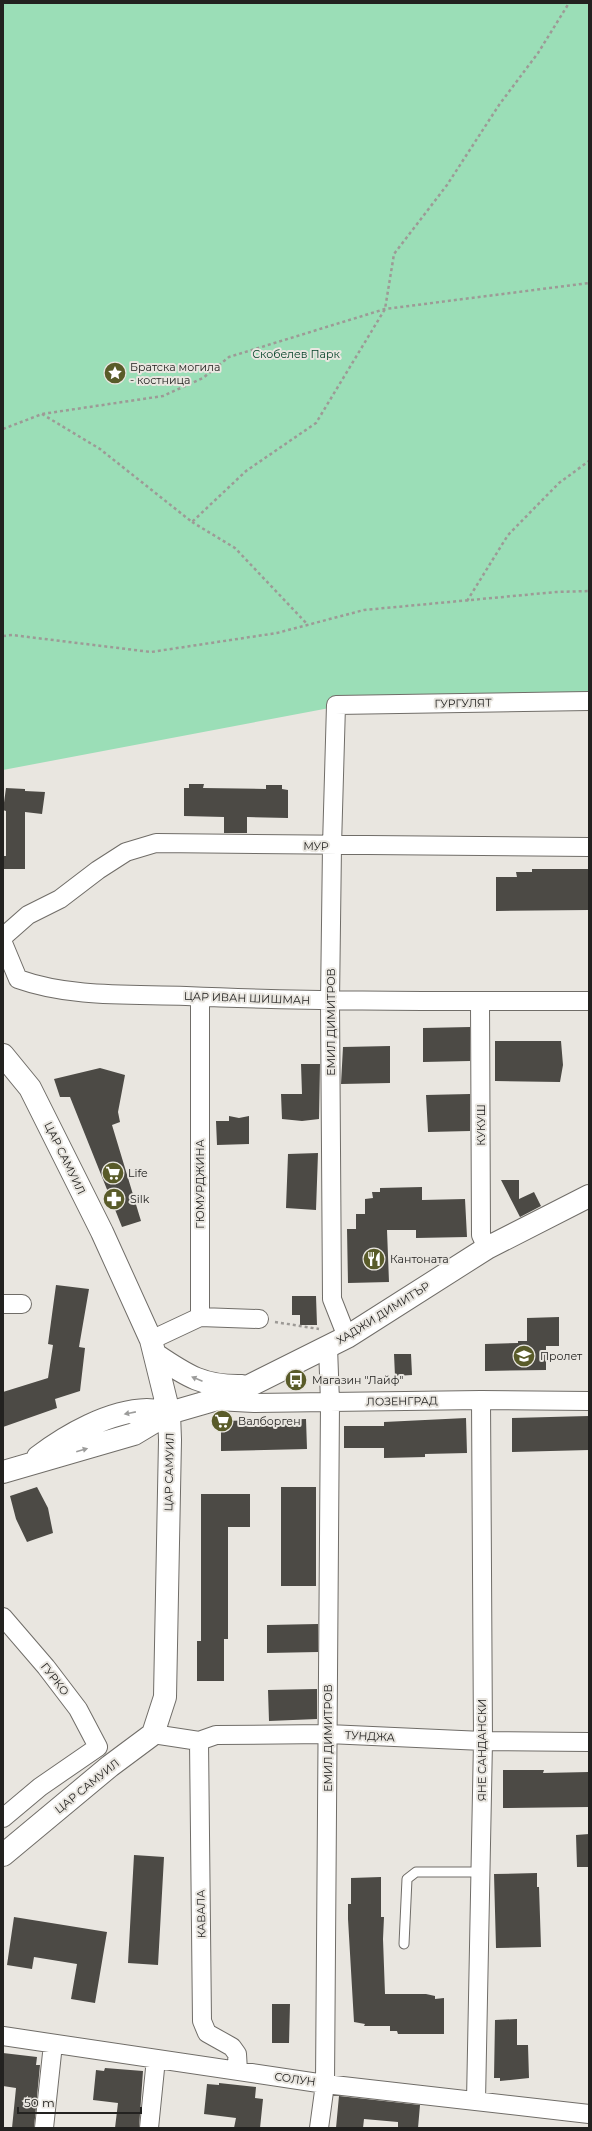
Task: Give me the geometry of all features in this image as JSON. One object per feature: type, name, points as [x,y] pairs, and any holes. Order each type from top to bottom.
[{"type":"street","name":"ГУРГУЛЯТ","points":[[336,704],[589,701]]},
{"type":"street","name":"ЕМИЛ ДИМИТРОВ","points":[[336,704],[330,1001],[332,1299],[346,1334]]},
{"type":"street","name":"МУР","points":[[3,937],[28,915],[60,899],[98,870],[126,852],[156,844],[589,847]]},
{"type":"street","name":"ЦАР ИВАН ШИШМАН","points":[[3,943],[18,979],[42,987],[90,992],[330,1001],[589,1001]]},
{"type":"street","name":"ГЮМУРДЖИНА","points":[[200,997],[200,1317]]},
{"type":"street","name":"КУКУШ","points":[[480,1001],[481,1235],[487,1248]]},
{"type":"street","name":"ЦАР САМУИЛ","points":[[3,1055],[30,1088],[102,1232],[154,1348],[169,1413],[165,1697],[153,1734],[110,1766],[3,1855]]},
{"type":"street","name":"ХАДЖИ ДИМИТЪР","points":[[3,1472],[30,1463],[74,1453],[134,1434],[169,1413],[214,1400],[249,1386],[328,1347],[346,1334],[487,1248],[589,1196]]},
{"type":"street","points":[[3,1304],[22,1304]]},
{"type":"street","points":[[249,1386],[212,1385],[185,1374],[154,1348],[200,1317],[258,1319]]},
{"type":"street","name":"ЕМИЛ ДИМИТРОВ","points":[[319,2128],[325,2084],[330,1402],[328,1347]]},
{"type":"street","name":"ЛОЗЕНГРАД","points":[[214,1400],[330,1402],[481,1400],[589,1401]]},
{"type":"street","name":"ЯНЕ САНДАНСКИ","points":[[476,2101],[483,1741],[481,1400]]},
{"type":"street","name":"ГУРКО","points":[[3,1818],[40,1787],[98,1747],[78,1709],[46,1667],[5,1623]]},
{"type":"street","name":"ТУНДЖА","points":[[153,1734],[199,1741],[216,1735],[328,1734],[483,1741],[589,1742]]},
{"type":"street","name":"КАВАЛА","points":[[199,1741],[202,2021],[207,2033],[232,2047],[238,2054],[238,2071]]},
{"type":"street","name":"СОЛУН","points":[[3,2036],[325,2084],[589,2114]]},
{"type":"street","points":[[44,2128],[53,2044]]},
{"type":"street","points":[[149,2128],[156,2059]]},
{"type":"lane","points":[[404,1944],[407,1879],[416,1872],[480,1872]]},
{"type":"path","points":[[192,522],[246,471],[316,423],[384,309],[394,254],[446,184],[498,105],[538,53],[569,3]]},
{"type":"path","points":[[3,429],[42,414],[163,396],[203,378],[229,357],[384,309],[589,282]]},
{"type":"path","points":[[42,414],[100,448],[192,522],[235,548],[308,625]]},
{"type":"path","points":[[466,602],[508,535],[558,483],[589,461]]},
{"type":"path","points":[[3,636],[12,635],[151,652],[277,633],[364,610],[466,602],[556,592],[589,591]]},
{"type":"path","points":[[258,1319],[346,1334]]},
{"type":"green space","name":"Скобелев Парк","points":[[3,3],[589,3],[589,706],[340,706],[3,770]]},
{"type":"building","points":[[189,784],[204,784],[203,788],[266,789],[266,785],[282,785],[282,789],[288,790],[288,818],[247,817],[247,833],[224,833],[224,817],[184,816],[184,788],[189,788]]},
{"type":"building","points":[[6,788],[45,792],[42,814],[25,812],[25,869],[3,869],[3,856],[6,856],[6,811],[3,810]]},
{"type":"building","points":[[532,869],[589,869],[589,910],[496,911],[496,877],[517,877],[516,872],[532,872]]},
{"type":"building","points":[[470,1027],[470,1061],[423,1062],[423,1028]]},
{"type":"building","points":[[495,1041],[561,1041],[563,1065],[560,1082],[495,1081]]},
{"type":"building","points":[[390,1046],[390,1083],[341,1084],[343,1047]]},
{"type":"building","points":[[301,1064],[320,1064],[319,1119],[302,1121],[282,1119],[281,1094],[302,1094]]},
{"type":"building","name":"Life","points":[[100,1068],[125,1075],[118,1112],[120,1122],[112,1125],[141,1221],[122,1227],[70,1097],[60,1097],[54,1079]]},
{"type":"building","points":[[470,1094],[470,1131],[428,1132],[426,1095]]},
{"type":"building","points":[[229,1116],[239,1118],[249,1116],[249,1144],[217,1145],[216,1121],[229,1121]]},
{"type":"building","points":[[318,1153],[316,1210],[286,1208],[288,1154]]},
{"type":"building","points":[[501,1180],[519,1180],[519,1199],[534,1192],[541,1206],[520,1217]]},
{"type":"building","points":[[422,1187],[422,1200],[465,1199],[467,1237],[416,1238],[416,1230],[387,1230],[389,1282],[348,1283],[347,1229],[356,1229],[356,1214],[365,1214],[365,1199],[373,1198],[372,1192],[380,1192],[380,1188]]},
{"type":"building","points":[[56,1285],[89,1289],[79,1347],[85,1348],[80,1391],[55,1399],[57,1408],[3,1427],[3,1392],[48,1378],[53,1345],[48,1344]]},
{"type":"building","points":[[292,1296],[316,1296],[317,1325],[300,1325],[300,1315],[292,1315]]},
{"type":"building","points":[[559,1317],[559,1346],[546,1346],[546,1370],[485,1371],[485,1344],[518,1343],[518,1341],[527,1341],[527,1318]]},
{"type":"building","points":[[394,1354],[411,1354],[412,1375],[395,1376]]},
{"type":"building","points":[[589,1416],[589,1450],[512,1452],[512,1418]]},
{"type":"building","points":[[466,1418],[467,1453],[425,1454],[425,1457],[384,1458],[384,1448],[344,1448],[344,1426],[384,1426],[384,1422]]},
{"type":"building","points":[[306,1419],[307,1449],[221,1451],[221,1421]]},
{"type":"building","points":[[37,1487],[48,1508],[53,1533],[27,1542],[16,1519],[10,1496]]},
{"type":"building","points":[[281,1487],[316,1487],[316,1586],[281,1586]]},
{"type":"building","points":[[201,1494],[250,1494],[250,1527],[228,1527],[228,1639],[224,1639],[224,1681],[197,1681],[197,1641],[201,1641]]},
{"type":"building","points":[[318,1624],[318,1652],[267,1653],[267,1625]]},
{"type":"building","points":[[317,1689],[317,1719],[269,1721],[268,1690]]},
{"type":"building","points":[[503,1770],[544,1770],[543,1773],[589,1772],[589,1807],[503,1808]]},
{"type":"building","points":[[589,1834],[589,1867],[577,1867],[576,1835]]},
{"type":"building","points":[[134,1855],[164,1857],[158,1965],[128,1963]]},
{"type":"building","points":[[537,1873],[537,1887],[539,1887],[541,1947],[496,1948],[494,1874]]},
{"type":"building","points":[[381,1877],[381,1917],[384,1917],[383,1939],[385,1994],[426,1994],[435,1996],[435,1999],[444,1998],[444,2034],[398,2034],[397,2031],[390,2031],[390,2026],[364,2026],[365,2024],[354,2022],[348,1919],[348,1904],[351,1904],[351,1878]]},
{"type":"building","points":[[14,1917],[107,1932],[95,2003],[71,1999],[77,1964],[34,1957],[32,1969],[7,1965]]},
{"type":"building","points":[[272,2004],[290,2004],[289,2043],[272,2043]]},
{"type":"building","points":[[517,2019],[517,2045],[528,2045],[529,2078],[500,2081],[500,2078],[494,2078],[495,2020]]},
{"type":"building","points":[[3,2053],[37,2057],[36,2065],[40,2065],[34,2128],[12,2128],[16,2088],[3,2086]]},
{"type":"building","points":[[105,2068],[143,2071],[139,2128],[115,2128],[118,2103],[93,2100],[96,2070],[104,2071]]},
{"type":"building","points":[[219,2083],[256,2087],[255,2098],[263,2099],[260,2128],[234,2128],[236,2118],[204,2114],[207,2084],[219,2085]]},
{"type":"building","points":[[339,2096],[420,2105],[418,2128],[398,2128],[398,2122],[364,2119],[363,2128],[336,2128]]},
{"type":"place","name":"Братска могила - костница","points":[[115,373]]},
{"type":"place","name":"Life","points":[[113,1173]]},
{"type":"place","name":"Silk","points":[[114,1199]]},
{"type":"place","name":"Кантоната","points":[[374,1259]]},
{"type":"place","name":"Пролет","points":[[524,1356]]},
{"type":"place","name":"Магазин \"Лайф\"","points":[[296,1380]]},
{"type":"place","name":"Валборген","points":[[222,1421]]}]
